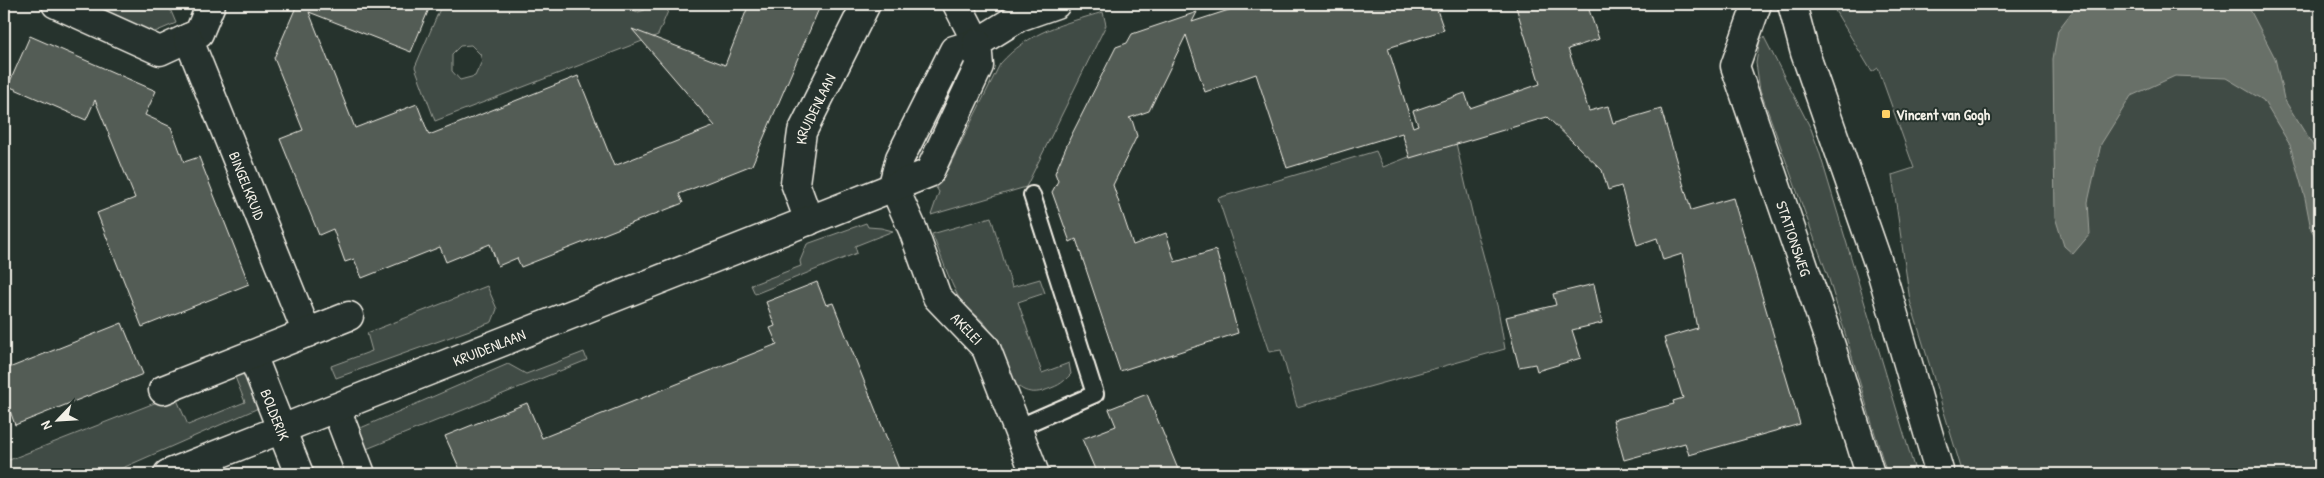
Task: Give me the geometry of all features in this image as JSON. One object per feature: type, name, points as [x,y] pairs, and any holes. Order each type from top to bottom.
[{"type":"street","points":[[56,4],[160,51],[199,33],[211,4]]},
{"type":"street","name":"KRUIDENLAAN","points":[[809,221],[795,183],[802,132],[866,4]]},
{"type":"street","points":[[957,4],[976,43],[1019,17],[1056,4]]},
{"type":"street","name":"STATIONSWEG","points":[[1757,4],[1735,66],[1831,346],[1870,474]]},
{"type":"street","points":[[1773,4],[1806,53]]},
{"type":"street","points":[[1792,4],[1806,53],[1882,274],[1940,474]]},
{"type":"street","name":"BINGELKRUID","points":[[188,38],[307,333]]},
{"type":"street","name":"KRUIDENLAAN","points":[[168,474],[855,203],[893,185],[928,172],[979,66],[976,43]]},
{"type":"street","name":"AKELEI","points":[[893,185],[913,230],[937,297],[986,348],[1035,474]]},
{"type":"street","points":[[162,390],[349,316]]},
{"type":"street","name":"BOLDERIK","points":[[252,355],[299,474]]},
{"type":"street","points":[[336,408],[361,474]]},
{"type":"lane","points":[[1017,428],[1095,394],[1032,195]]},
{"type":"shaded area","points":[[84,4],[168,4],[176,23],[150,34]]},
{"type":"shaded area","points":[[442,4],[511,4],[522,7],[527,4],[630,4],[630,9],[638,12],[645,10],[649,4],[671,4],[658,35],[435,121],[415,67]],"holes":[[[471,45],[480,54],[482,61],[475,76],[460,80],[452,71],[452,54],[460,46]]]},
{"type":"shaded area","points":[[1831,4],[2320,4],[2320,466],[2318,468],[2320,474],[1963,474],[1910,301],[1892,175],[1914,168],[1878,68],[1872,72]]},
{"type":"shaded area","points":[[2078,4],[2247,4],[2275,58],[2284,99],[2320,157],[2320,245],[2311,229],[2305,198],[2290,145],[2263,100],[2226,78],[2175,76],[2131,96],[2101,144],[2088,202],[2090,234],[2073,254],[2064,246],[2055,217],[2053,59],[2058,30]]},
{"type":"shaded area","points":[[1103,12],[1106,25],[1026,187],[931,215],[939,192],[935,186],[948,169],[1000,64],[1011,53],[1035,36],[1060,25]]},
{"type":"shaded area","points":[[1764,37],[1811,129],[1819,151],[1916,474],[1887,474],[1828,276],[1760,90],[1756,63],[1760,39]]},
{"type":"shaded area","points":[[1455,139],[1474,221],[1498,309],[1505,349],[1297,407],[1281,350],[1269,352],[1218,198],[1376,151],[1383,167]]},
{"type":"shaded area","points":[[991,217],[1012,287],[1040,279],[1045,293],[1018,302],[1042,373],[1069,363],[1071,374],[1058,385],[1043,391],[1030,392],[1020,388],[1013,380],[986,325],[959,298],[932,234]]},
{"type":"shaded area","points":[[866,223],[868,227],[893,231],[855,246],[857,253],[755,294],[751,285],[801,266],[800,261],[807,244]]},
{"type":"shaded area","points":[[487,286],[497,309],[492,322],[336,378],[331,366],[372,351],[367,333]]},
{"type":"shaded area","points":[[584,352],[587,360],[364,450],[356,430],[508,364],[526,374]]},
{"type":"shaded area","points":[[233,372],[247,373],[263,406],[109,474],[4,474],[4,462],[175,395],[188,425],[245,402]]},
{"type":"building","points":[[295,4],[431,4],[411,52],[309,12],[355,128],[417,104],[429,135],[578,76],[614,166],[715,126],[632,29],[725,65],[749,4],[821,4],[752,165],[679,194],[683,203],[521,267],[517,258],[498,266],[490,244],[446,262],[440,247],[362,278],[354,259],[345,262],[333,229],[319,235],[280,139],[303,130],[274,58],[296,7]]},
{"type":"building","points":[[1247,4],[1435,4],[1444,30],[1388,48],[1413,127],[1418,125],[1413,111],[1465,93],[1470,108],[1540,84],[1515,4],[1587,4],[1599,39],[1568,49],[1589,111],[1608,106],[1613,123],[1661,109],[1691,210],[1733,198],[1800,424],[1689,455],[1685,443],[1624,460],[1613,420],[1674,404],[1673,401],[1683,398],[1664,338],[1697,328],[1682,254],[1663,260],[1657,238],[1637,245],[1621,186],[1608,190],[1602,170],[1547,117],[1410,158],[1402,133],[1287,168],[1256,74],[1205,92],[1186,35],[1149,111],[1129,118],[1132,120],[1137,136],[1113,185],[1133,245],[1166,233],[1175,262],[1216,250],[1238,333],[1120,371],[1076,239],[1070,242],[1052,192],[1058,181],[1055,173],[1070,138],[1116,47],[1127,43],[1132,34],[1197,12],[1192,22]]},
{"type":"building","points":[[30,36],[156,91],[145,115],[171,127],[184,162],[199,157],[249,284],[142,327],[97,213],[135,198],[95,100],[86,120],[8,86]]},
{"type":"building","points":[[817,282],[826,305],[833,303],[901,474],[462,474],[445,436],[527,403],[542,438],[777,344],[770,328],[775,326],[766,302]]},
{"type":"building","points":[[1594,284],[1602,323],[1572,330],[1581,358],[1537,371],[1535,364],[1519,367],[1506,317],[1556,305],[1553,294]]},
{"type":"building","points":[[122,323],[143,374],[15,425],[4,394],[4,370]]},
{"type":"building","points":[[1147,394],[1180,474],[1097,474],[1082,439],[1116,426],[1109,409]]},
{"type":"place","name":"Vincent van Gogh","points":[[1886,114]]}]
